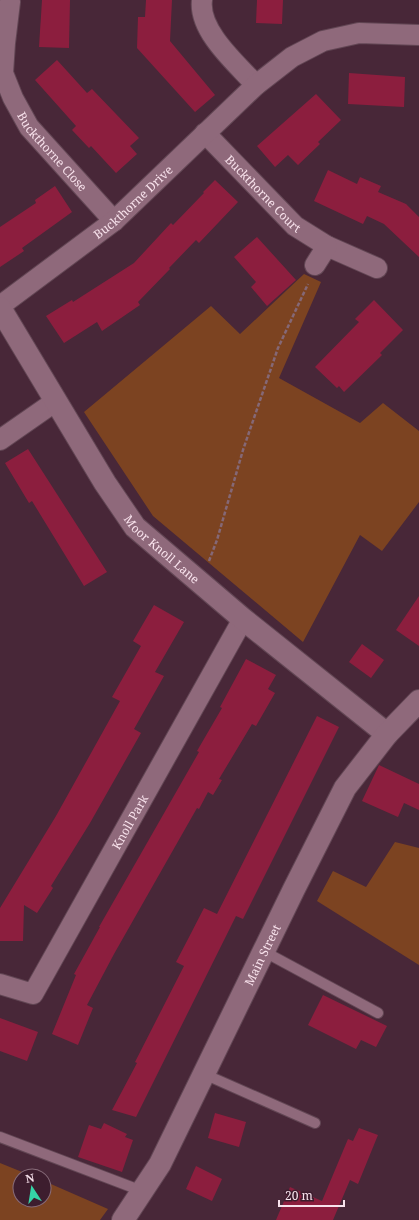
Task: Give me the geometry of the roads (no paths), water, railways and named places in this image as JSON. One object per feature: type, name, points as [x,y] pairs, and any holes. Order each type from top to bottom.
[{"type":"street","points":[[202,0],[201,8],[205,24],[218,42],[256,85]]},
{"type":"street","name":"Buckthorne Close","points":[[10,1],[2,73],[13,98],[29,127],[114,221]]},
{"type":"street","name":"Buckthorne Drive","points":[[0,307],[114,221],[256,85],[292,57],[323,42],[359,33],[419,35]]},
{"type":"street","name":"Buckthorne Court","points":[[205,133],[295,226],[327,246],[377,268]]},
{"type":"street","points":[[315,265],[327,246]]},
{"type":"street","name":"Moor Knoll Lane","points":[[0,307],[105,484],[135,527],[243,619],[387,734]]},
{"type":"street","points":[[0,440],[56,401]]},
{"type":"street","name":"Knoll Park","points":[[0,984],[33,994],[243,619]]},
{"type":"street","name":"Main Street","points":[[123,1220],[160,1164],[263,951],[345,788],[387,734],[419,701]]},
{"type":"lane","points":[[263,951],[378,1013]]},
{"type":"lane","points":[[204,1074],[316,1123]]},
{"type":"lane","points":[[0,1137],[142,1191]]}]
